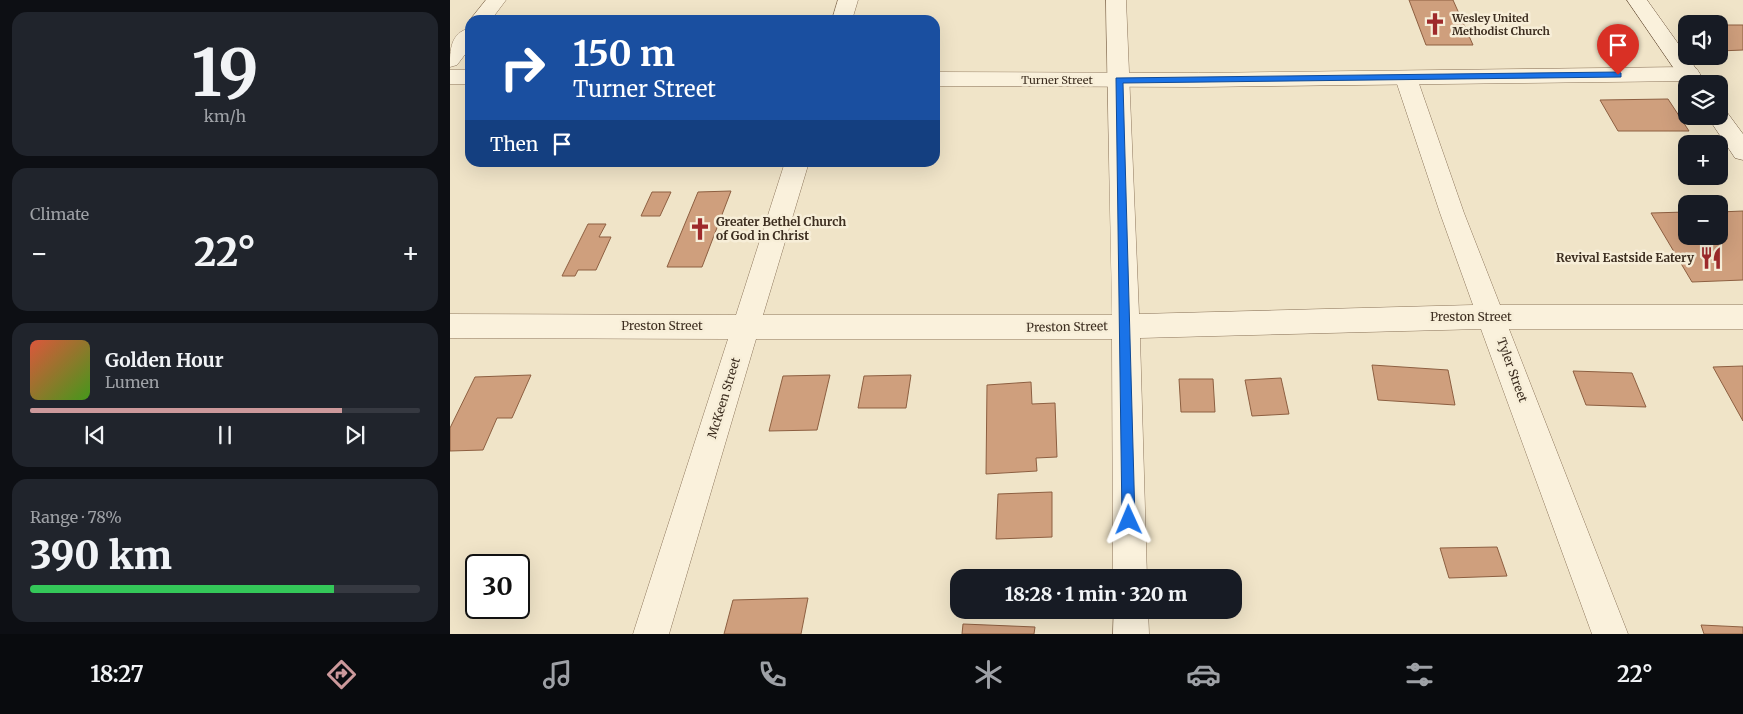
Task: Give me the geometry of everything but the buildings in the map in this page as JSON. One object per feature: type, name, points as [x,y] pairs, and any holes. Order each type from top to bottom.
[{"type":"street","points":[[484,15],[496,0]]},
{"type":"street","points":[[844,15],[848,0]]},
{"type":"street","points":[[1116,0],[1130,569]]},
{"type":"street","points":[[1637,0],[1689,75]]},
{"type":"street","points":[[450,60],[465,40]]},
{"type":"street","points":[[450,77],[465,77]]},
{"type":"street","name":"Tyler Street","points":[[1406,78],[1452,212],[1610,634]]},
{"type":"street","name":"Turner Street","points":[[940,79],[1678,79]]},
{"type":"street","points":[[1724,125],[1743,152]]},
{"type":"street","name":"McKeen Street","points":[[651,634],[795,167]]},
{"type":"street","name":"Preston Street","points":[[450,326],[1078,328],[1492,317],[1743,317]]},
{"type":"street","points":[[1131,619],[1131,634]]},
{"type":"place","name":"Wesley United Methodist Church","points":[[1435,24]]},
{"type":"place","name":"Greater Bethel Church of God in Christ","points":[[700,229]]},
{"type":"place","name":"Revival Eastside Eatery","points":[[1711,258]]},
{"type":"route","points":[[1129,520],[1119,80],[1618,75]]}]
